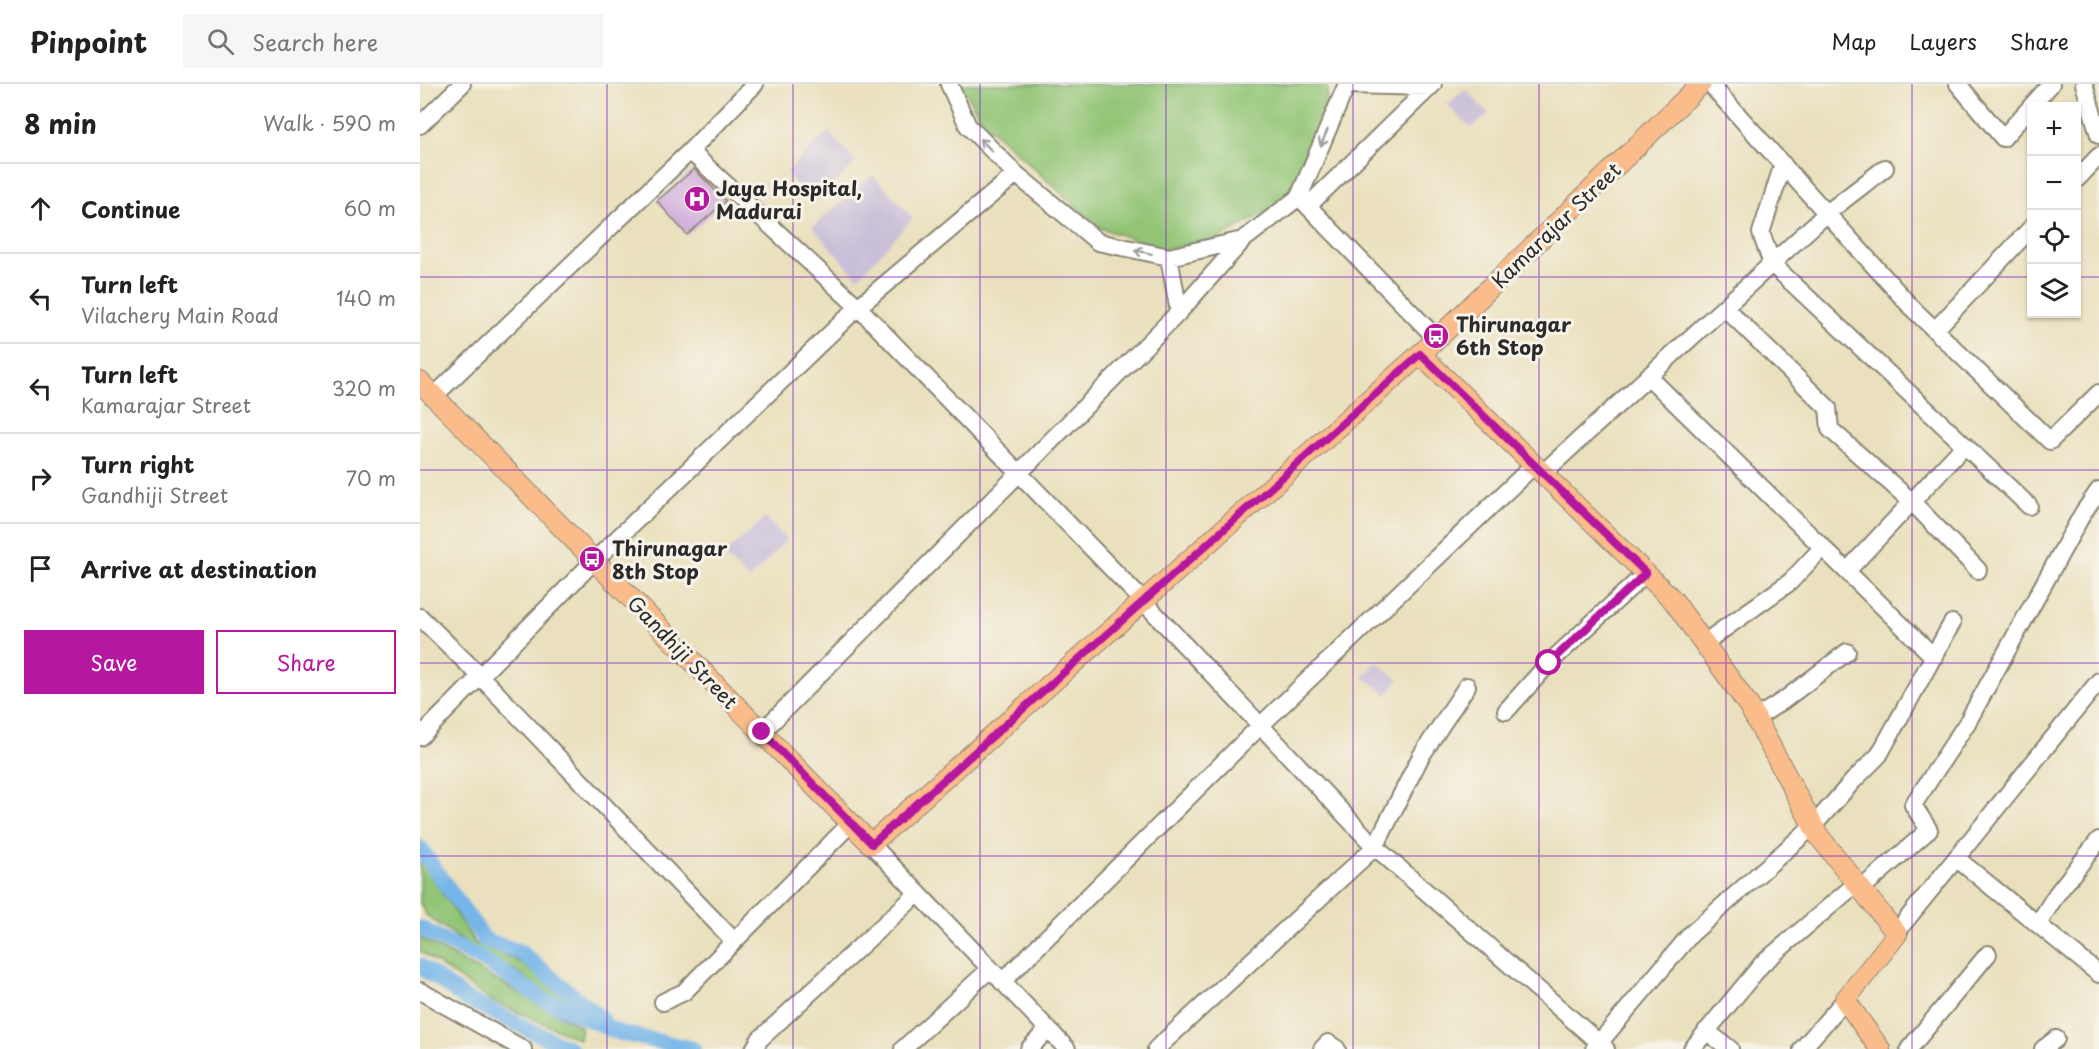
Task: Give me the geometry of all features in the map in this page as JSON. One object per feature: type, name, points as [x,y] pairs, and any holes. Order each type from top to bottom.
[{"type":"main road","name":"Kamarajar Street","points":[[872,844],[1437,339],[1701,84]]},
{"type":"main road","points":[[1420,354],[1673,600],[1749,706],[1818,835],[1897,934],[1845,999],[1880,1049]]},
{"type":"main road","name":"Gandhiji Street","points":[[426,393],[872,844]]},
{"type":"street","points":[[420,124],[462,84]]},
{"type":"street","points":[[426,393],[690,151],[755,84]]},
{"type":"street","points":[[949,84],[968,126],[1016,174],[1098,242],[1169,257],[1243,240]]},
{"type":"street","points":[[1710,84],[1912,308],[2050,441],[2099,393]]},
{"type":"street","points":[[1958,84],[2003,138],[2051,84]]},
{"type":"street","points":[[2084,84],[2099,135]]},
{"type":"street","points":[[1303,202],[1347,85],[1431,86]]},
{"type":"street","points":[[762,732],[1179,312],[1243,240],[1303,202],[1431,86]]},
{"type":"street","points":[[690,151],[858,307],[1143,601],[1375,847],[1600,1047],[1690,934],[1813,826],[1879,755],[1952,623]]},
{"type":"street","points":[[2081,175],[2099,156]]},
{"type":"street","points":[[1783,164],[1761,233],[1772,264],[2029,506]]},
{"type":"street","points":[[903,1049],[996,976],[1261,725],[1538,469],[1648,376],[1827,213],[1885,168]]},
{"type":"street","points":[[420,737],[594,561],[858,307],[1016,174]]},
{"type":"street","points":[[1303,202],[1437,339]]},
{"type":"street","points":[[1935,330],[2027,231]]},
{"type":"street","points":[[1169,257],[1179,312]]},
{"type":"street","points":[[1724,307],[1828,408],[1830,429],[1911,502],[1978,570]]},
{"type":"street","points":[[1648,376],[1934,657]]},
{"type":"street","points":[[1847,571],[1965,445]]},
{"type":"street","points":[[1692,1049],[1762,964],[1929,830],[1913,805],[1967,723],[2083,513],[2099,490]]},
{"type":"street","points":[[1704,643],[1790,582],[1822,547]]},
{"type":"street","points":[[1506,711],[1549,663],[1646,573]]},
{"type":"street","points":[[420,617],[480,675],[734,941]]},
{"type":"street","points":[[1756,718],[1784,700],[1847,652]]},
{"type":"street","points":[[1897,934],[2099,681]]},
{"type":"street","points":[[1156,1049],[1375,847],[1420,756],[1467,686]]},
{"type":"street","points":[[663,1002],[684,992],[851,823]]},
{"type":"street","points":[[2038,924],[2056,895],[2099,840]]},
{"type":"street","points":[[872,844],[917,894],[1067,1049]]},
{"type":"street","points":[[1956,858],[2099,974]]},
{"type":"street","points":[[754,1048],[760,1039],[917,894]]},
{"type":"street","points":[[1909,1049],[1988,954]]},
{"type":"street","points":[[420,991],[523,1049]]},
{"type":"street","points":[[1802,1049],[1845,999]]},
{"type":"street","points":[[1029,1049],[1048,1029]]},
{"type":"street","points":[[1706,1031],[1730,1049]]},
{"type":"street","points":[[1322,1049],[1328,1043],[1337,1049]]},
{"type":"shaded area","points":[[1465,89],[1489,114],[1471,128],[1447,105]]},
{"type":"shaded area","points":[[828,132],[857,162],[815,203],[786,173]]},
{"type":"shaded area","points":[[873,175],[913,218],[858,278],[812,227]]},
{"type":"shaded area","points":[[765,518],[787,540],[749,579],[723,555]]},
{"type":"shaded area","points":[[1376,661],[1399,680],[1387,695],[1363,677]]},
{"type":"green space","points":[[961,84],[1327,84],[1327,99],[1316,140],[1301,176],[1276,207],[1213,241],[1163,249],[1100,228],[982,121]]},
{"type":"green space","points":[[420,859],[475,943],[515,959],[572,999],[575,1008],[562,1005],[516,971],[474,949],[425,914],[420,903]]},
{"type":"green space","points":[[420,938],[581,1027],[579,1039],[490,1000],[420,951]]},
{"type":"building","points":[[694,169],[726,201],[687,235],[657,201]]},
{"type":"waterway","points":[[420,848],[485,940],[520,952],[603,1020]]},
{"type":"waterway","points":[[420,928],[490,964],[543,999],[620,1033],[693,1049]]},
{"type":"waterway","points":[[420,966],[466,999],[570,1049]]},
{"type":"place","name":"Jaya Hospital, Madurai","points":[[697,199]]},
{"type":"place","name":"Thirunagar 6th Stop","points":[[1436,336]]},
{"type":"place","name":"Thirunagar 8th Stop","points":[[592,559]]},
{"type":"route","points":[[762,732],[872,844],[1420,354],[1646,573],[1549,663]]}]
